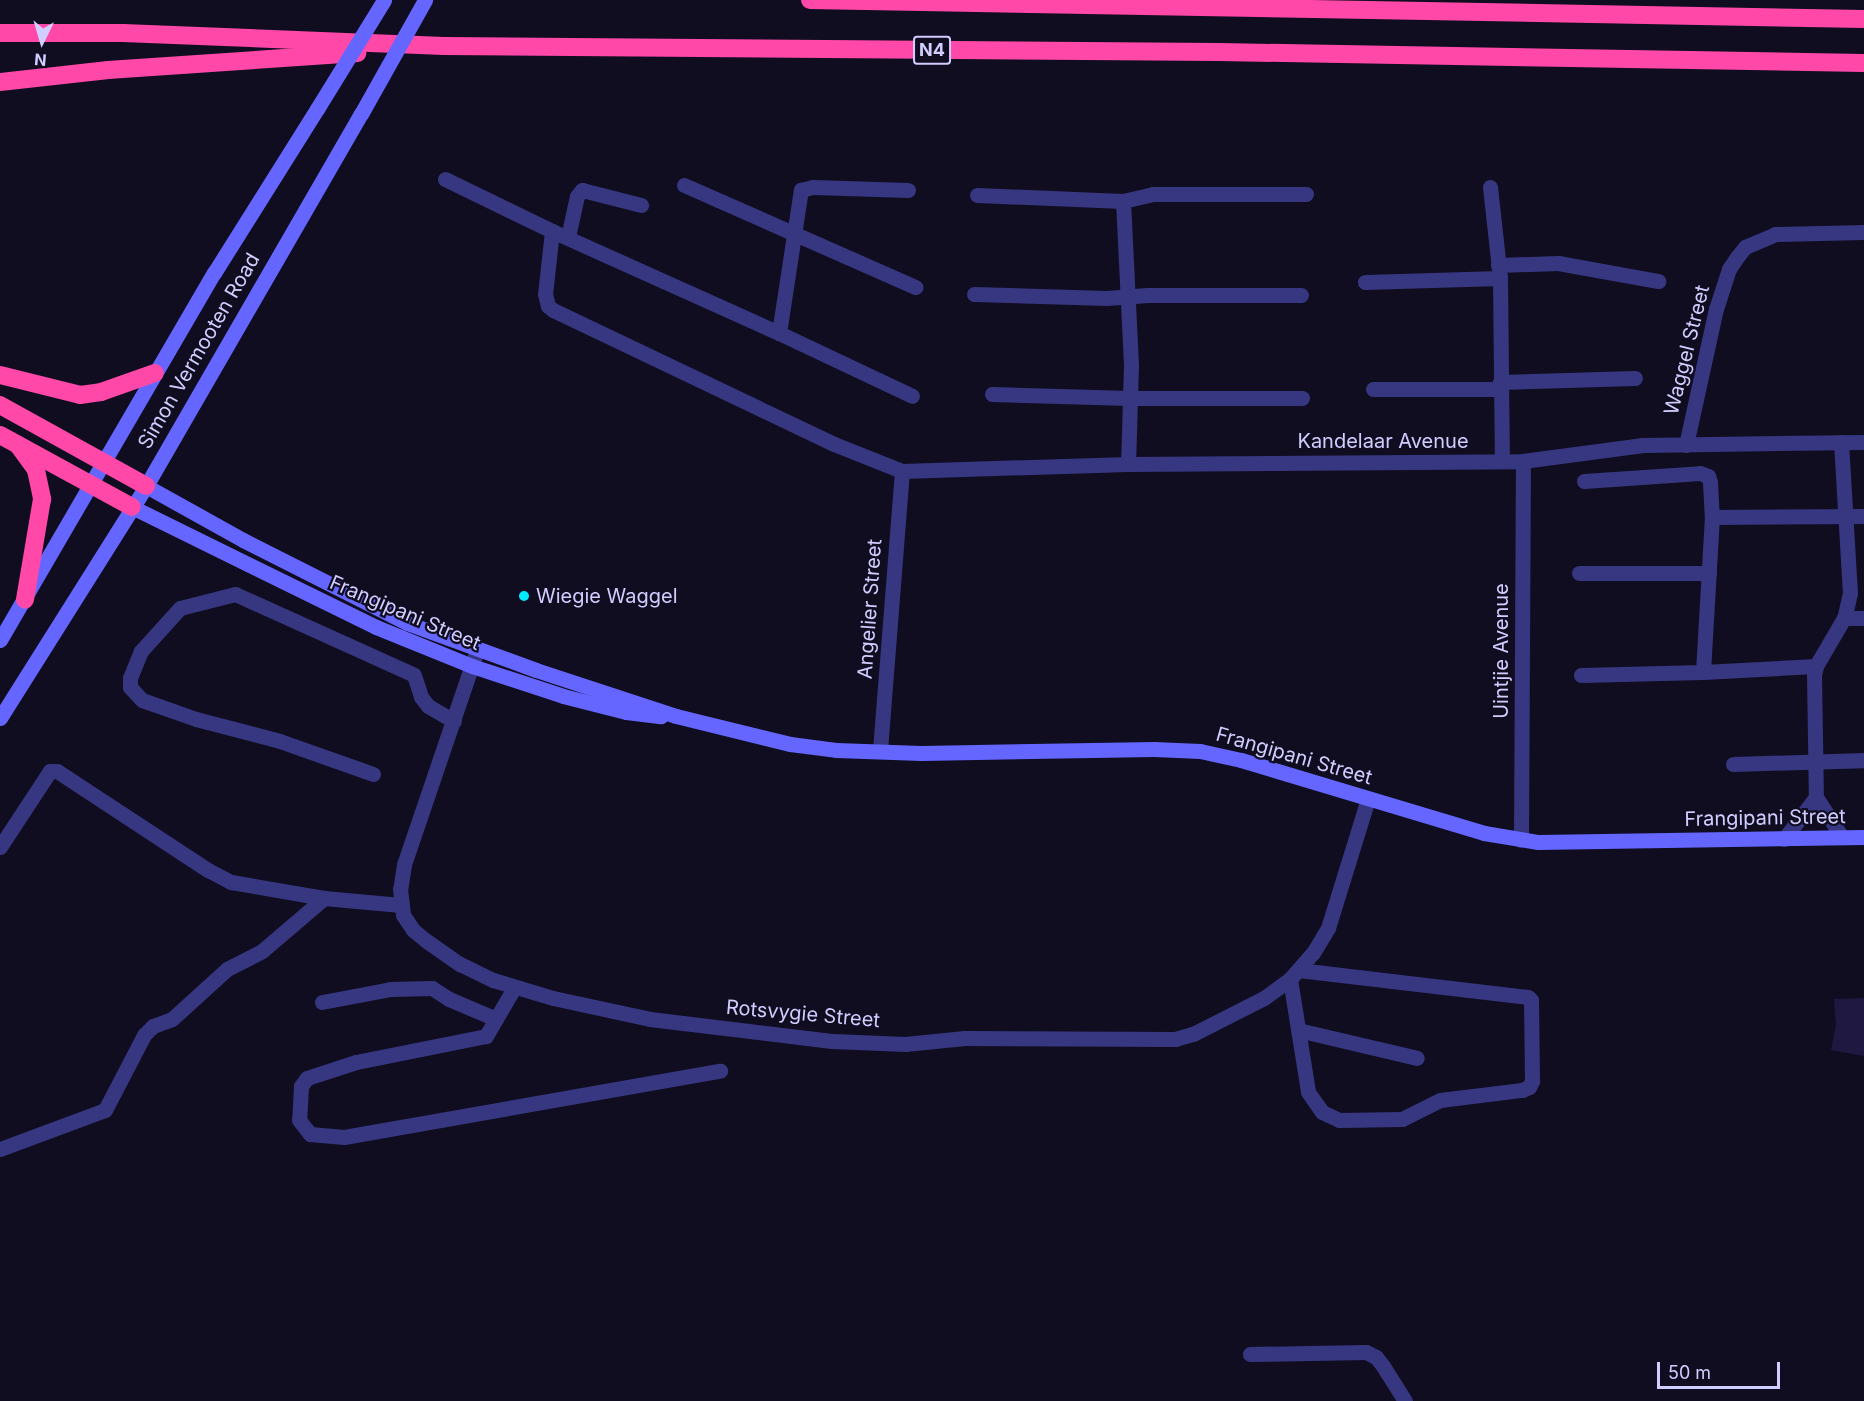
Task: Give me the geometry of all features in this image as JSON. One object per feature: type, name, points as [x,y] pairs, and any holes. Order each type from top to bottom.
[{"type":"highway","points":[[810,0],[1864,19]]},
{"type":"highway","name":"N4","points":[[0,33],[123,33],[444,46],[1195,52],[1864,63]]},
{"type":"highway","points":[[0,82],[108,70],[444,46]]},
{"type":"highway","points":[[0,375],[80,395],[100,392],[156,373]]},
{"type":"highway","points":[[0,405],[146,486]]},
{"type":"highway","points":[[0,435],[132,507]]},
{"type":"highway","points":[[18,445],[36,470],[42,500],[25,600]]},
{"type":"street","name":"Simon Vermooten Road","points":[[0,640],[214,273],[384,0]]},
{"type":"street","name":"Simon Vermooten Road","points":[[0,718],[146,486],[425,0]]},
{"type":"street","points":[[445,179],[552,231],[779,333],[912,396]]},
{"type":"street","points":[[684,185],[796,237],[915,287]]},
{"type":"street","points":[[1490,187],[1499,272],[1502,461]]},
{"type":"street","points":[[779,333],[796,237],[800,194],[804,188],[908,190]]},
{"type":"street","points":[[568,237],[577,196],[582,190],[641,205]]},
{"type":"street","points":[[977,195],[1123,201],[1153,194],[1306,194]]},
{"type":"street","points":[[1123,201],[1128,297],[1128,464]]},
{"type":"street","points":[[552,231],[545,294],[548,306],[553,310],[834,444],[902,471]]},
{"type":"street","name":"Waggel Street","points":[[1686,445],[1716,309],[1729,270],[1745,247],[1775,234],[1864,231]]},
{"type":"street","points":[[1365,282],[1499,272],[1558,263],[1658,281]]},
{"type":"street","points":[[975,294],[1128,297],[1301,295]]},
{"type":"street","points":[[1372,389],[1635,378]]},
{"type":"street","points":[[992,394],[1129,398],[1302,398]]},
{"type":"street","points":[[1841,442],[1850,593],[1845,618],[1816,666],[1816,797],[1842,837]]},
{"type":"street","name":"Kandelaar Avenue","points":[[902,471],[1128,464],[1523,461],[1643,446],[1864,442]]},
{"type":"street","name":"Uintjie Avenue","points":[[1521,840],[1523,461]]},
{"type":"street","name":"Angelier Street","points":[[880,750],[902,471]]},
{"type":"street","points":[[1584,481],[1700,472],[1708,476],[1712,517],[1703,672]]},
{"type":"street","name":"Frangipani Street","points":[[146,486],[243,540],[407,623],[477,650],[676,716],[809,747],[969,753],[1182,749],[1240,760],[1484,833],[1521,840],[1559,843],[1864,837]]},
{"type":"street","name":"Frangipani Street","points":[[132,507],[376,627],[472,666],[604,707],[639,714],[676,716]]},
{"type":"street","points":[[1712,517],[1864,516]]},
{"type":"street","points":[[1579,573],[1709,573]]},
{"type":"street","points":[[373,774],[280,741],[196,719],[142,700],[130,687],[130,678],[141,651],[180,608],[235,594],[414,675],[421,697],[428,706],[454,721]]},
{"type":"street","points":[[1845,618],[1864,618]]},
{"type":"street","points":[[0,847],[50,771],[57,771],[222,879],[324,898],[401,905],[404,865],[477,650]]},
{"type":"street","points":[[1581,675],[1816,666]]},
{"type":"street","points":[[1733,764],[1864,760]]},
{"type":"street","points":[[1784,838],[1816,797]]},
{"type":"street","name":"Rotsvygie Street","points":[[401,905],[413,930],[460,964],[514,988],[650,1018],[832,1041],[905,1044],[965,1038],[1175,1039],[1192,1034],[1236,1014],[1295,974],[1314,953],[1328,928],[1368,799]]},
{"type":"street","points":[[0,1149],[105,1110],[144,1035],[153,1026],[172,1019],[227,969],[262,951],[324,898]]},
{"type":"street","points":[[1295,974],[1528,997],[1531,1000],[1532,1081],[1529,1088],[1522,1090],[1440,1100],[1402,1119],[1339,1119],[1322,1112],[1308,1092],[1298,1030],[1295,974]]},
{"type":"street","points":[[322,1002],[391,989],[432,988],[449,999],[496,1019]]},
{"type":"street","points":[[514,988],[486,1036],[472,1041],[356,1062],[307,1078],[301,1086],[299,1120],[310,1134],[344,1137],[720,1071]]},
{"type":"street","points":[[1298,1030],[1417,1058]]},
{"type":"street","points":[[1250,1354],[1366,1352],[1376,1357],[1405,1401]]},
{"type":"building","points":[[1864,998],[1864,1056],[1831,1050],[1836,1025],[1834,999]]},
{"type":"place","name":"Wiegie Waggel","points":[[524,596]]}]
